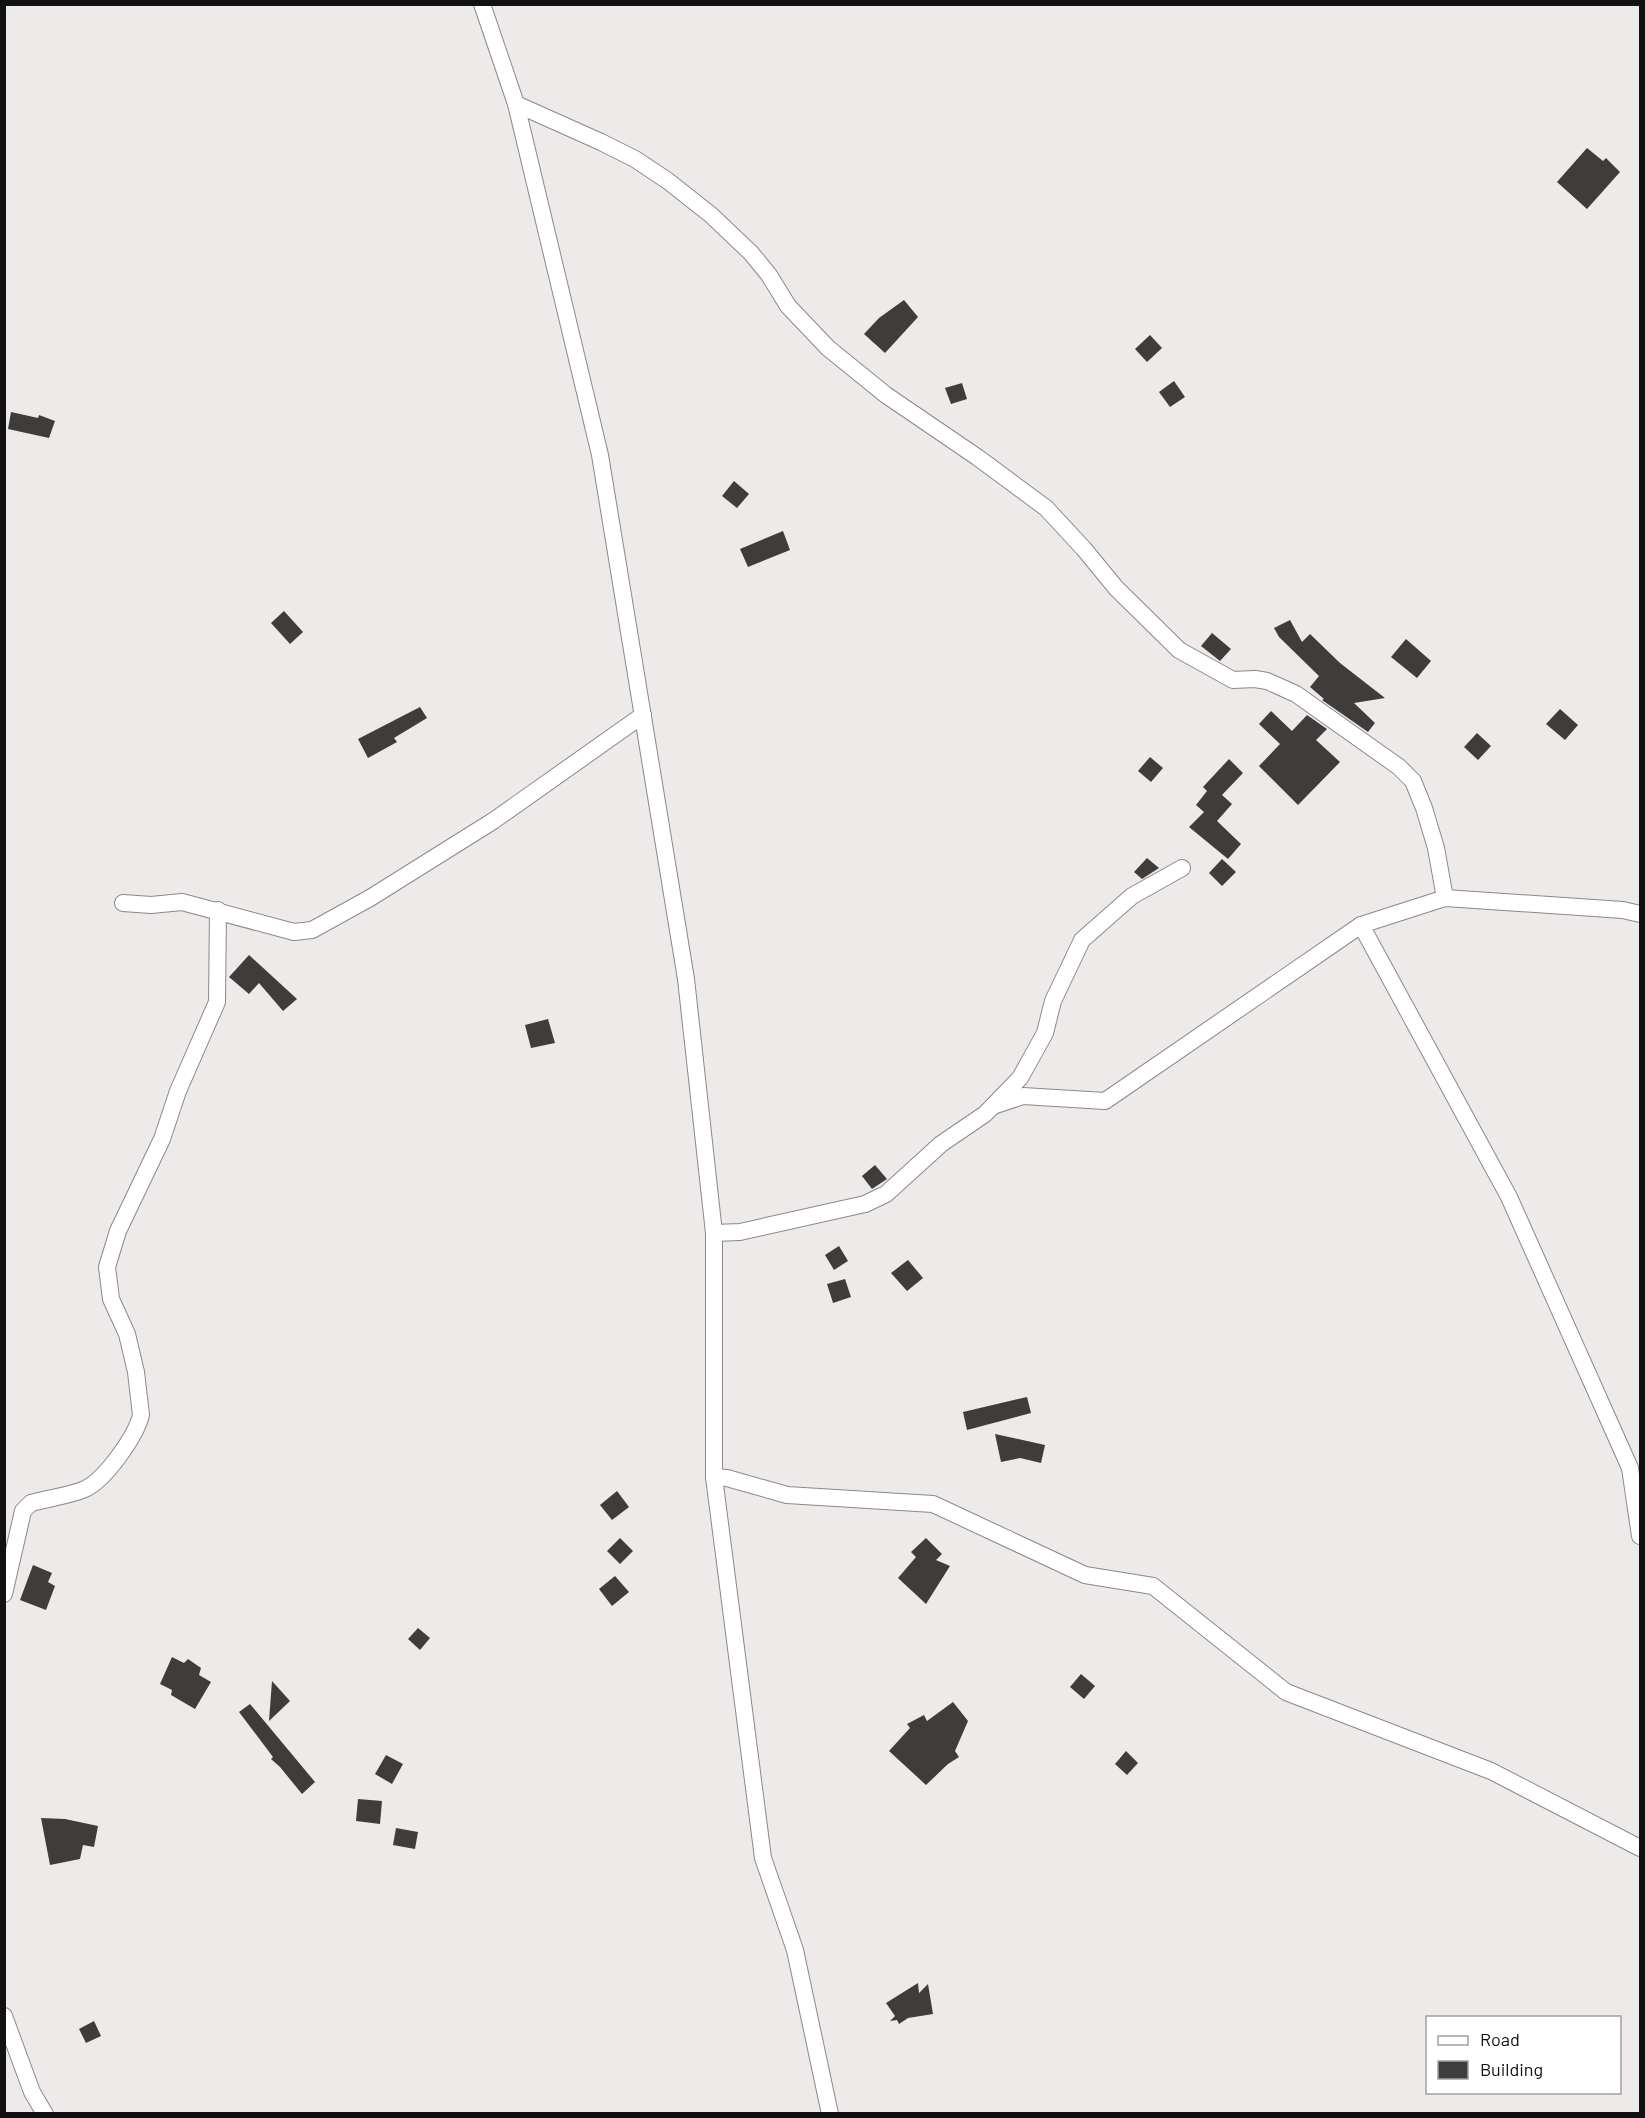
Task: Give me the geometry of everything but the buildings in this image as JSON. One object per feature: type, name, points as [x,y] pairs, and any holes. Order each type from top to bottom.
[{"type":"street","points":[[482,4],[516,104],[600,455],[643,715],[686,979],[714,1233],[714,1477],[763,1858],[795,1950],[830,2114]]},
{"type":"street","points":[[516,104],[635,159],[668,181],[711,215],[750,253],[769,275],[788,306],[828,348],[886,395],[977,457],[1046,508],[1116,588],[1179,650],[1233,681],[1261,680],[1296,694],[1399,767],[1413,781],[1424,808],[1436,848],[1445,898]]},
{"type":"street","points":[[123,903],[151,905],[182,902],[294,932],[312,930],[370,898],[493,821],[643,715]]},
{"type":"street","points":[[714,1233],[740,1232],[865,1204],[886,1194],[940,1144],[985,1114],[1020,1078],[1045,1033],[1053,1001],[1082,940],[1132,896],[1182,868]]},
{"type":"street","points":[[993,1106],[1023,1096],[1105,1101],[1361,925],[1445,898],[1623,910],[1641,914]]},
{"type":"street","points":[[4,1594],[26,1506],[84,1490],[95,1484],[115,1460],[140,1421],[136,1372],[127,1334],[111,1299],[107,1267],[118,1231],[162,1139],[177,1091],[217,1002],[218,910]]},
{"type":"street","points":[[1361,925],[1509,1197],[1630,1467],[1641,1536]]},
{"type":"street","points":[[714,1477],[727,1478],[787,1495],[933,1504],[1085,1575],[1153,1586],[1286,1692],[1491,1771],[1641,1848]]},
{"type":"street","points":[[4,2016],[32,2092],[45,2114]]}]
